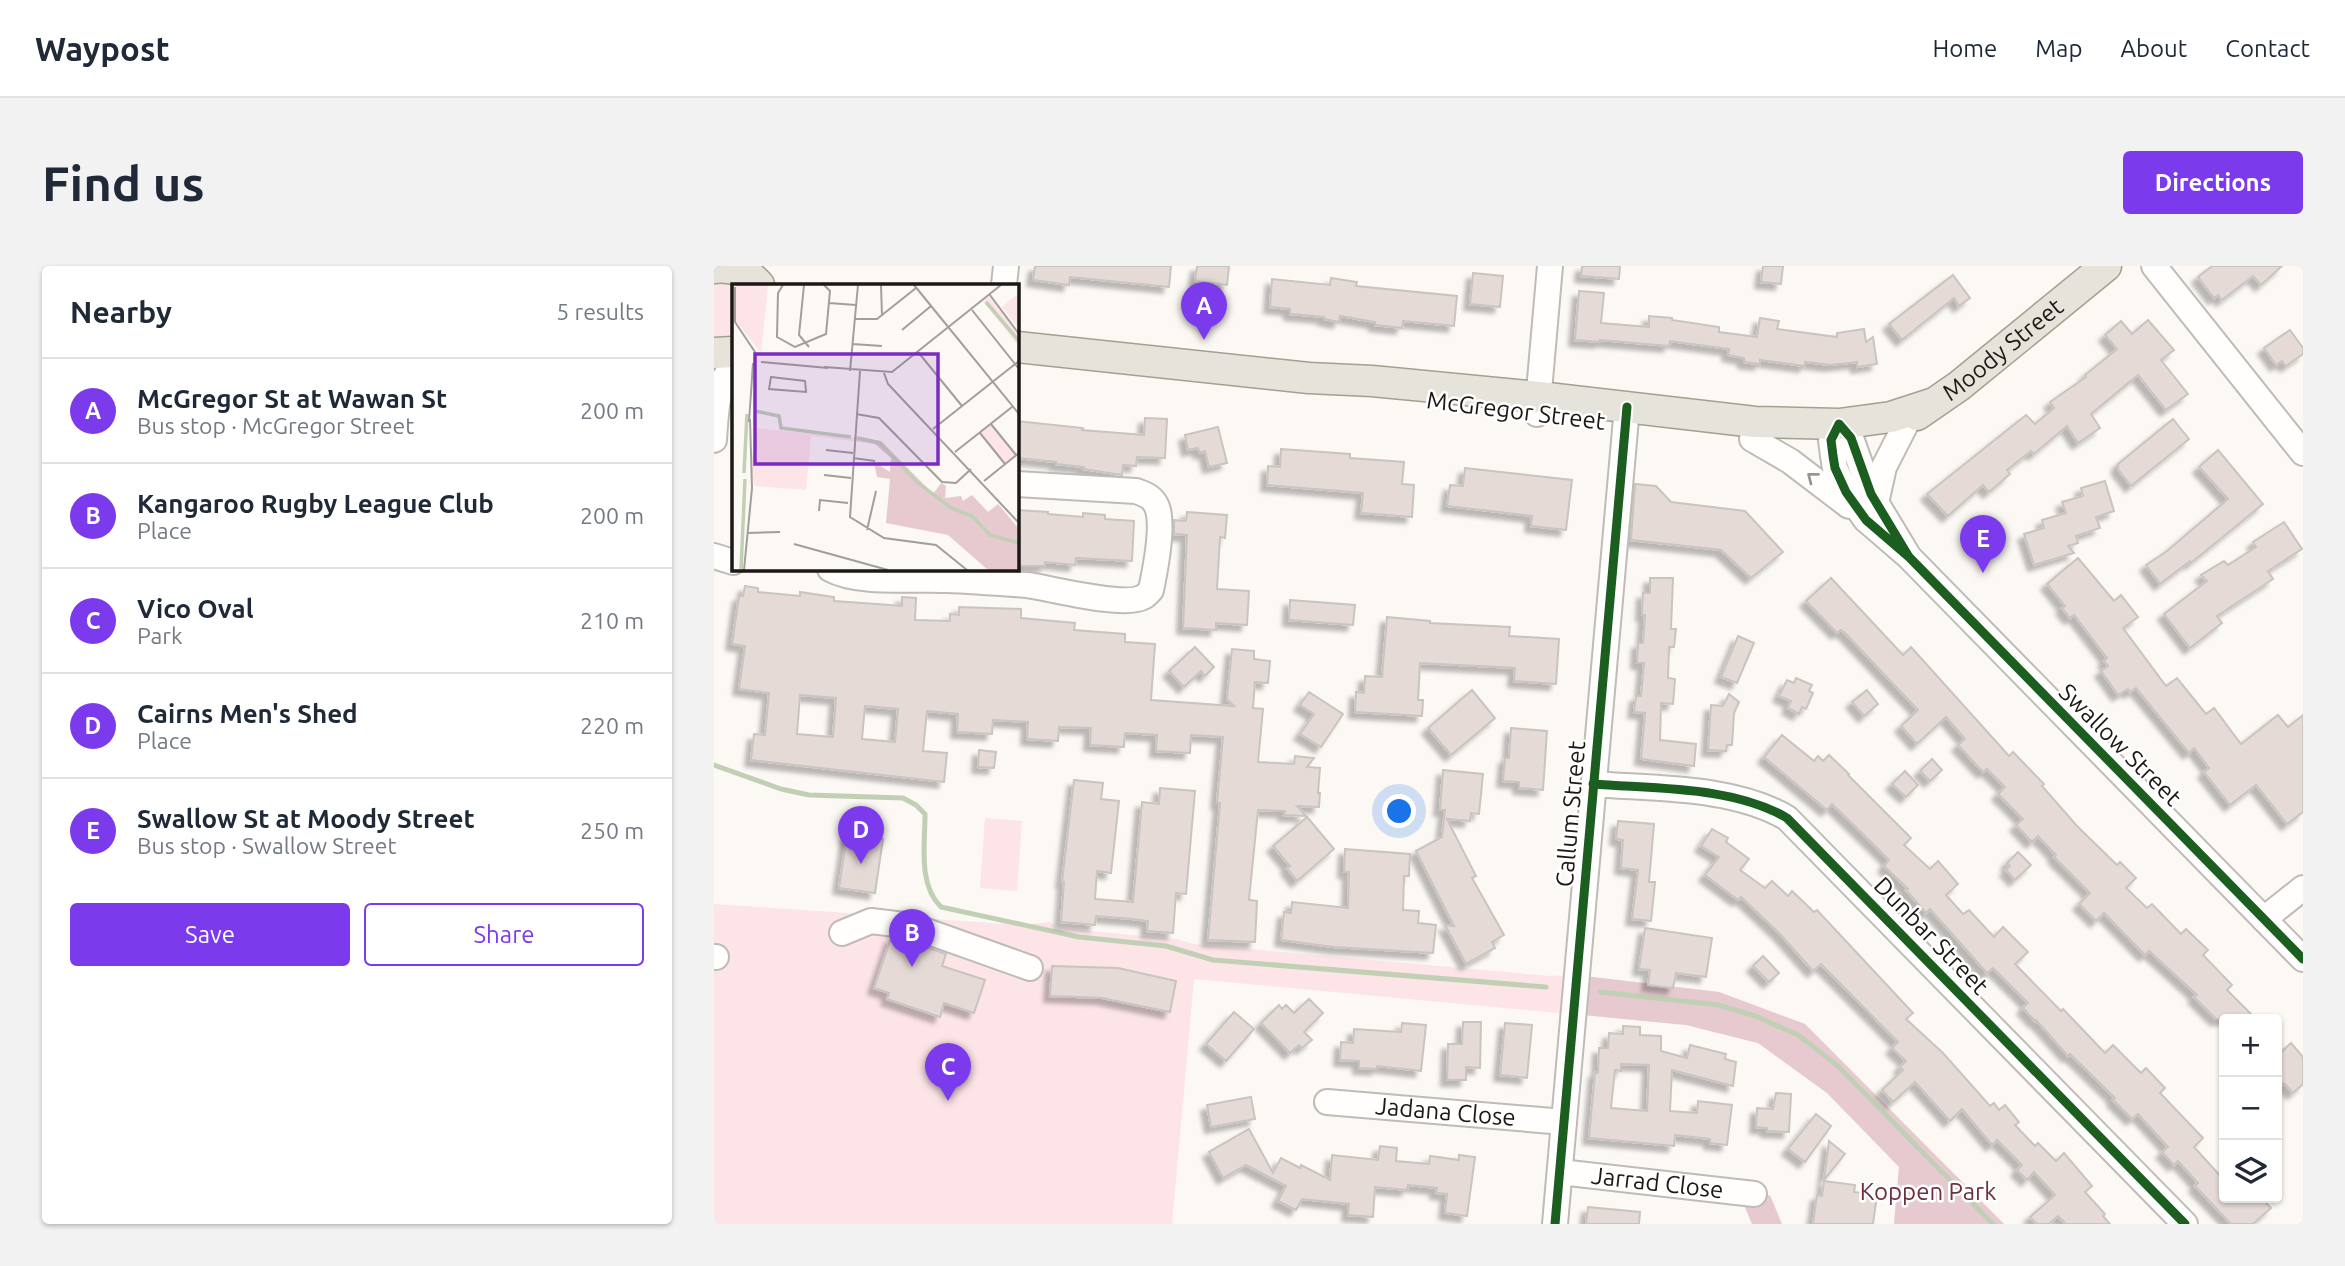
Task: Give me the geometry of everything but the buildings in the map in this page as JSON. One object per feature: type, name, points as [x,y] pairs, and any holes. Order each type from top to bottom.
[{"type":"main road","name":"Moody Street","points":[[1840,434],[1883,431],[1907,422],[1959,386],[2106,266]]},
{"type":"main road","name":"McGregor Street","points":[[1018,347],[1309,378],[1372,382],[1626,416],[1752,439],[1802,442],[1840,434]]},
{"type":"main road","points":[[714,352],[732,352]]},
{"type":"main road","name":"Moody Street","points":[[1840,434],[1931,404]]},
{"type":"main road","name":"McGregor Street","points":[[1626,416],[1755,422],[1840,434]]},
{"type":"street","points":[[1004,284],[1006,266]]},
{"type":"street","points":[[1538,405],[1550,266]]},
{"type":"street","points":[[2154,266],[2303,453]]},
{"type":"street","points":[[714,440],[719,394],[724,378],[732,366]]},
{"type":"street","name":"Callum Street","points":[[1555,1224],[1626,416]]},
{"type":"street","points":[[1752,439],[1871,511],[1884,467],[1907,422]]},
{"type":"street","name":"Swallow Street","points":[[1840,434],[1865,481],[1871,511],[1909,557],[2303,959]]},
{"type":"street","points":[[833,570],[849,575],[909,581],[943,579],[1026,585],[1070,594],[1130,600],[1142,598],[1151,590],[1159,519],[1156,506],[1148,495],[1136,491],[1018,484]]},
{"type":"street","points":[[714,554],[732,550]]},
{"type":"street","points":[[714,554],[732,562]]},
{"type":"street","name":"Dunbar Street","points":[[1593,784],[1742,798],[1766,805],[1787,818],[2185,1224]]},
{"type":"street","points":[[2264,919],[2303,888]]},
{"type":"street","points":[[842,933],[871,921],[912,926],[1030,968]]},
{"type":"street","name":"Jadana Close","points":[[1327,1102],[1564,1122]]},
{"type":"street","name":"Jarrad Close","points":[[1560,1172],[1754,1194]]},
{"type":"green space","points":[[714,275],[745,284],[732,284],[732,342],[714,342]]},
{"type":"green space","points":[[985,818],[1022,821],[1017,891],[980,888]]},
{"type":"green space","points":[[714,904],[1023,925],[1050,922],[1057,928],[1177,939],[1193,944],[1550,976],[1576,975],[1719,992],[1805,1024],[2004,1224],[1894,1224],[1899,1167],[1827,1093],[1758,1043],[1686,1025],[1194,979],[1172,1224],[714,1224]]},
{"type":"green space","name":"Koppen Park","points":[[1576,975],[1719,992],[1805,1024],[2004,1224],[1894,1224],[1899,1167],[1827,1093],[1758,1043],[1686,1025],[1573,1014]]},
{"type":"green space","points":[[1770,1195],[1782,1224],[1752,1224],[1744,1205]]},
{"type":"waterway","points":[[714,765],[781,789],[809,795],[903,798],[916,805],[925,814],[926,876],[929,888],[941,907],[1079,937],[1166,946],[1213,960],[1546,987]]},
{"type":"waterway","points":[[1600,992],[1719,1005],[1758,1017],[1798,1035],[1837,1065],[1993,1224]]},
{"type":"cycle path","points":[[1555,1224],[1627,407]]},
{"type":"cycle path","points":[[1909,557],[1871,494],[1851,438],[1839,424],[1831,440],[1835,468],[1846,492],[1866,520],[1909,557],[2303,959]]},
{"type":"cycle path","points":[[1593,784],[1718,794],[1743,800],[1787,818],[2185,1224]]},
{"type":"place","name":"McGregor St at Wawan St","points":[[1204,340]]},
{"type":"place","name":"Swallow St at Moody Street","points":[[1983,573]]},
{"type":"place","name":"Cairns Men's Shed","points":[[861,864]]},
{"type":"place","name":"Kangaroo Rugby League Club","points":[[912,967]]},
{"type":"place","name":"Vico Oval","points":[[948,1101]]}]
